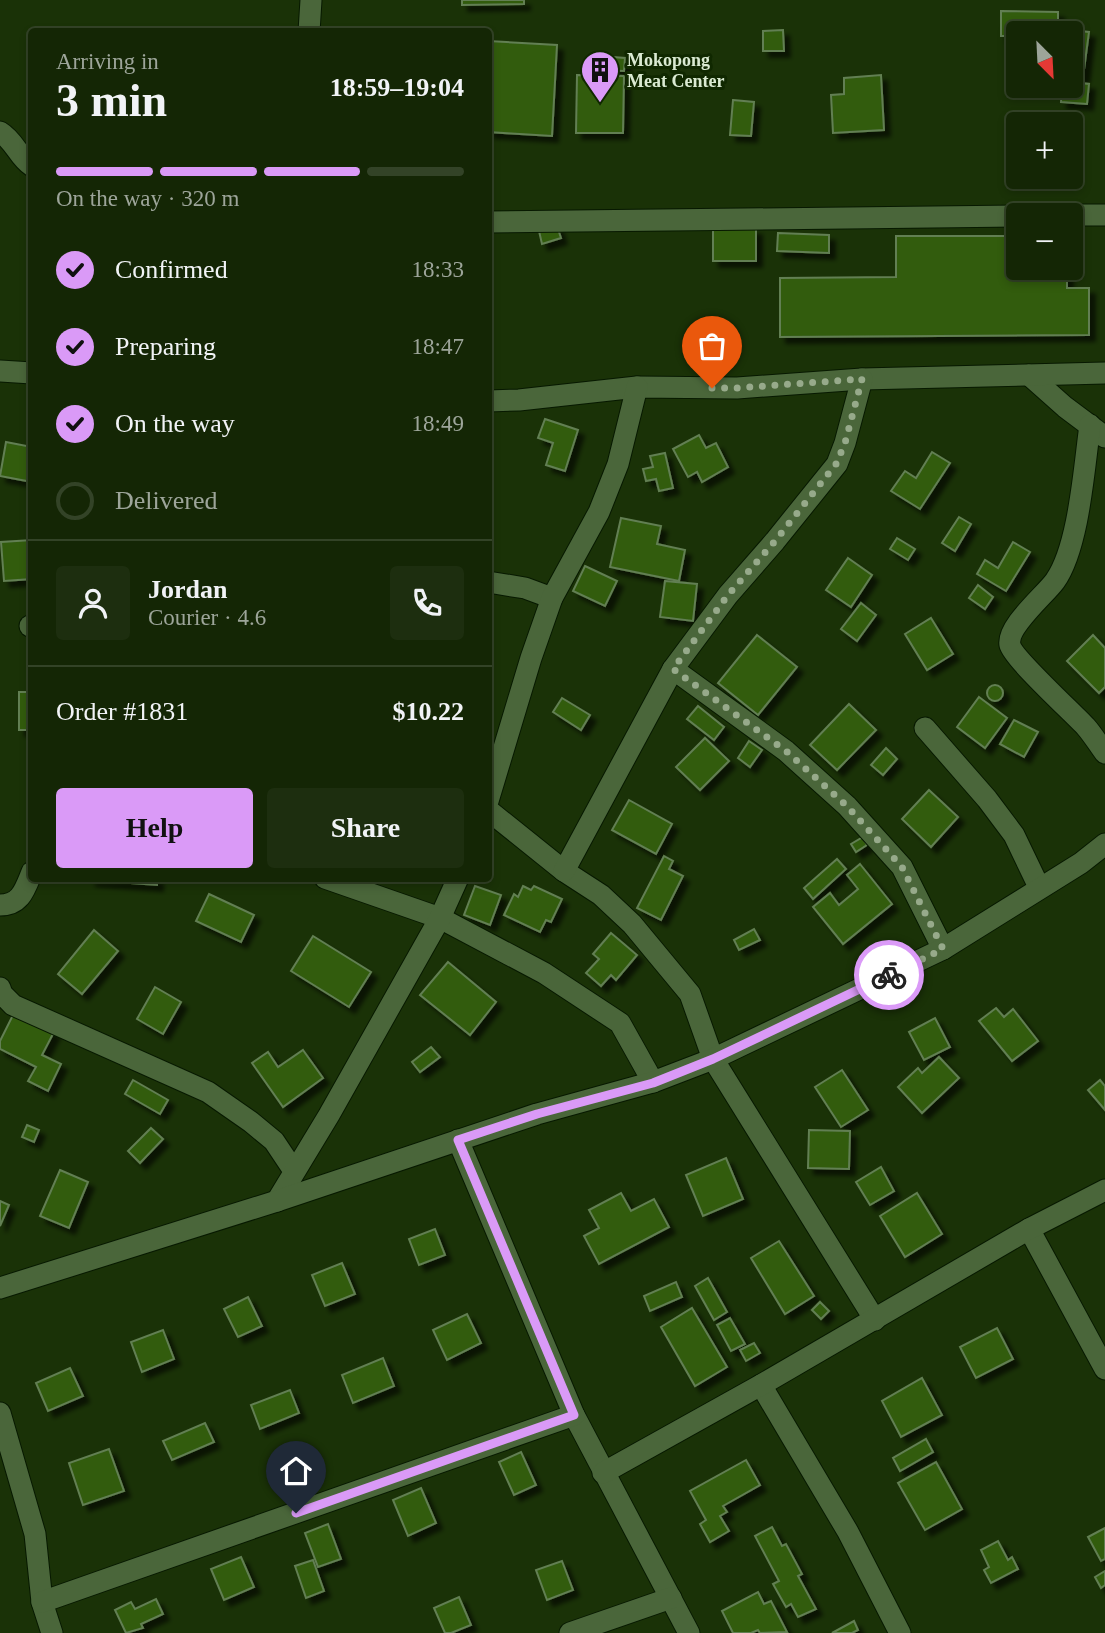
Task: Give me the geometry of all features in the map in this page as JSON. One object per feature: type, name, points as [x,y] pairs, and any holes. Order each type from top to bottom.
[{"type":"street","points":[[309,28],[312,0]]},
{"type":"street","points":[[0,132],[15,144],[21,157],[28,163]]},
{"type":"street","points":[[1083,215],[1105,215]]},
{"type":"street","points":[[492,222],[1006,216]]},
{"type":"street","points":[[0,371],[28,373]]},
{"type":"street","points":[[492,401],[637,387],[737,388],[862,379],[1105,373]]},
{"type":"street","points":[[1029,375],[1065,407],[1098,431],[1066,562],[1055,582],[1016,626],[1010,636],[1010,646],[1022,662],[1089,730],[1105,753]]},
{"type":"street","points":[[565,870],[673,669],[728,595],[836,464],[845,443],[862,379]]},
{"type":"street","points":[[492,788],[552,598],[599,512],[618,464],[637,387]]},
{"type":"street","points":[[492,583],[525,588],[552,598]]},
{"type":"street","points":[[673,669],[786,751],[847,806],[902,867],[943,949]]},
{"type":"street","points":[[925,728],[987,799],[1014,835],[1039,887]]},
{"type":"street","points":[[492,813],[601,895],[632,924],[690,994],[713,1059],[875,1320]]},
{"type":"street","points":[[0,1288],[277,1201],[537,1114],[653,1083],[713,1059],[943,949],[1081,863],[1105,844]]},
{"type":"street","points":[[0,905],[8,905],[18,900],[28,880]]},
{"type":"street","points":[[337,882],[440,918],[544,973],[620,1023],[653,1083]]},
{"type":"street","points":[[277,1201],[329,1115],[440,918],[456,882]]},
{"type":"street","points":[[0,988],[13,1005],[208,1092],[274,1141],[294,1171]]},
{"type":"street","points":[[458,1140],[574,1415],[689,1633]]},
{"type":"street","points":[[603,1473],[875,1320],[1029,1229],[1105,1190]]},
{"type":"street","points":[[1029,1229],[1105,1369]]},
{"type":"street","points":[[761,1385],[848,1532],[900,1633]]},
{"type":"street","points":[[0,1413],[35,1534],[42,1602],[52,1633]]},
{"type":"street","points":[[42,1602],[574,1415]]},
{"type":"street","points":[[570,1633],[671,1598]]},
{"type":"building","points":[[462,0],[524,0],[524,4],[462,5]]},
{"type":"building","points":[[1001,11],[1058,12],[1058,21],[1006,21],[1006,36],[1001,36]]},
{"type":"building","points":[[783,30],[784,51],[763,51],[763,31]]},
{"type":"building","points":[[1083,31],[1089,32],[1083,77]]},
{"type":"building","points":[[492,41],[557,45],[552,136],[492,132]]},
{"type":"building","points":[[600,56],[625,58],[624,71],[599,70]]},
{"type":"building","name":"Mokopong Meat Center","points":[[577,75],[624,76],[623,133],[576,133]]},
{"type":"building","points":[[881,75],[884,130],[833,133],[831,95],[844,94],[844,78]]},
{"type":"building","points":[[1083,83],[1089,84],[1087,104],[1061,102],[1061,98],[1083,98]]},
{"type":"building","points":[[733,100],[754,102],[751,136],[730,135]]},
{"type":"building","points":[[557,226],[561,238],[542,244],[539,231]]},
{"type":"building","points":[[713,229],[756,229],[756,261],[713,261]]},
{"type":"building","points":[[778,233],[829,235],[829,253],[777,251]]},
{"type":"building","points":[[896,236],[1006,236],[1006,280],[1067,280],[1067,288],[1089,288],[1089,335],[780,337],[780,278],[896,277]]},
{"type":"building","points":[[545,419],[578,430],[565,471],[546,465],[553,443],[538,438]]},
{"type":"building","points":[[699,435],[706,448],[716,443],[728,467],[702,482],[697,472],[688,477],[673,449]]},
{"type":"building","points":[[6,442],[28,446],[28,481],[0,476]]},
{"type":"building","points":[[932,452],[950,463],[920,509],[891,491],[905,471],[916,478]]},
{"type":"building","points":[[665,453],[673,488],[659,491],[656,479],[646,481],[643,469],[653,467],[650,456]]},
{"type":"building","points":[[959,517],[971,524],[955,551],[942,543]]},
{"type":"building","points":[[621,518],[661,526],[657,544],[685,550],[679,581],[610,567]]},
{"type":"building","points":[[897,538],[915,549],[908,560],[890,549]]},
{"type":"building","points":[[28,540],[28,579],[4,581],[1,542]]},
{"type":"building","points":[[1013,542],[1030,552],[1006,591],[977,574],[985,560],[998,568]]},
{"type":"building","points":[[848,558],[872,575],[851,607],[826,590]]},
{"type":"building","points":[[585,566],[617,581],[605,606],[573,591]]},
{"type":"building","points":[[665,581],[697,584],[693,621],[660,617]]},
{"type":"building","points":[[978,585],[993,597],[985,609],[969,598]]},
{"type":"building","points":[[861,603],[876,615],[857,641],[841,629]]},
{"type":"building","points":[[931,618],[953,654],[927,670],[905,634]]},
{"type":"building","points":[[757,635],[797,667],[758,715],[718,683]]},
{"type":"building","points":[[1093,635],[1105,648],[1105,687],[1099,693],[1067,661]]},
{"type":"building","points":[[995,685],[1001,687],[1001,699],[995,701],[989,699],[987,693],[989,687]]},
{"type":"building","points":[[19,692],[28,692],[28,730],[19,730]]},
{"type":"building","points":[[979,697],[1007,718],[985,748],[957,727]]},
{"type":"building","points":[[562,698],[590,715],[581,730],[553,712]]},
{"type":"building","points":[[849,704],[876,730],[837,770],[810,745]]},
{"type":"building","points":[[698,706],[724,727],[714,740],[687,719]]},
{"type":"building","points":[[1014,720],[1038,732],[1024,757],[1000,744]]},
{"type":"building","points":[[705,738],[729,761],[700,790],[676,767]]},
{"type":"building","points":[[749,741],[762,750],[750,767],[738,758]]},
{"type":"building","points":[[886,748],[897,759],[883,775],[871,765]]},
{"type":"building","points":[[929,790],[958,817],[931,847],[902,819]]},
{"type":"building","points":[[629,800],[672,824],[656,854],[612,830]]},
{"type":"building","points":[[863,837],[867,845],[856,852],[851,844]]},
{"type":"building","points":[[664,856],[673,861],[669,869],[683,876],[661,920],[637,908]]},
{"type":"building","points":[[837,859],[846,869],[813,899],[804,888]]},
{"type":"building","points":[[860,864],[892,904],[843,944],[813,907],[830,893],[839,905],[858,889],[847,875]]},
{"type":"building","points":[[117,882],[157,882],[157,885]]},
{"type":"building","points":[[475,886],[501,895],[490,925],[464,915]]},
{"type":"building","points":[[523,886],[531,890],[534,886],[562,899],[551,922],[546,920],[540,932],[504,915],[514,894],[518,897]]},
{"type":"building","points":[[209,894],[254,915],[241,942],[196,921]]},
{"type":"building","points":[[754,929],[760,940],[739,950],[734,940]]},
{"type":"building","points":[[94,930],[118,951],[82,994],[58,974]]},
{"type":"building","points":[[611,933],[637,955],[616,980],[611,975],[601,986],[586,973],[599,959],[593,954]]},
{"type":"building","points":[[313,936],[371,972],[349,1007],[291,971]]},
{"type":"building","points":[[448,962],[496,1002],[470,1035],[420,995]]},
{"type":"building","points":[[155,987],[181,1002],[163,1034],[137,1019]]},
{"type":"building","points":[[996,1008],[1004,1017],[1013,1009],[1038,1041],[1012,1061],[979,1021]]},
{"type":"building","points":[[14,1013],[54,1032],[42,1055],[61,1064],[48,1091],[28,1081],[36,1067],[0,1049],[0,1041]]},
{"type":"building","points":[[935,1018],[950,1047],[924,1060],[909,1032]]},
{"type":"building","points":[[431,1047],[440,1057],[420,1072],[412,1062]]},
{"type":"building","points":[[303,1050],[323,1078],[283,1107],[252,1063],[268,1052],[278,1067]]},
{"type":"building","points":[[939,1057],[959,1078],[922,1113],[898,1087],[918,1068],[922,1073]]},
{"type":"building","points":[[842,1070],[868,1110],[841,1127],[815,1087]]},
{"type":"building","points":[[133,1080],[168,1100],[160,1114],[125,1094]]},
{"type":"building","points":[[1100,1080],[1105,1086],[1105,1110],[1088,1090]]},
{"type":"building","points":[[27,1125],[39,1130],[34,1142],[22,1137]]},
{"type":"building","points":[[151,1128],[163,1139],[140,1163],[128,1151]]},
{"type":"building","points":[[809,1130],[850,1131],[849,1169],[808,1168]]},
{"type":"building","points":[[726,1158],[743,1199],[703,1216],[686,1175]]},
{"type":"building","points":[[881,1167],[894,1191],[870,1205],[856,1182]]},
{"type":"building","points":[[60,1170],[88,1182],[69,1228],[40,1216]]},
{"type":"building","points":[[621,1193],[631,1211],[654,1199],[669,1227],[599,1264],[584,1236],[599,1228],[589,1210]]},
{"type":"building","points":[[917,1193],[942,1234],[905,1257],[880,1216]]},
{"type":"building","points":[[0,1201],[9,1205],[0,1226]]},
{"type":"building","points":[[435,1229],[445,1255],[419,1265],[409,1239]]},
{"type":"building","points":[[779,1241],[814,1296],[785,1314],[751,1258]]},
{"type":"building","points":[[342,1263],[355,1294],[325,1306],[312,1275]]},
{"type":"building","points":[[708,1278],[727,1312],[714,1320],[695,1286]]},
{"type":"building","points":[[676,1282],[682,1297],[650,1311],[644,1296]]},
{"type":"building","points":[[248,1297],[262,1326],[238,1337],[224,1309]]},
{"type":"building","points":[[820,1302],[829,1311],[821,1319],[812,1310]]},
{"type":"building","points":[[692,1308],[727,1367],[695,1386],[661,1327]]},
{"type":"building","points":[[467,1314],[481,1343],[447,1360],[433,1330]]},
{"type":"building","points":[[730,1318],[745,1344],[731,1351],[717,1325]]},
{"type":"building","points":[[997,1328],[1013,1359],[976,1378],[960,1347]]},
{"type":"building","points":[[163,1330],[174,1359],[142,1372],[131,1342]]},
{"type":"building","points":[[754,1343],[760,1353],[746,1361],[740,1350]]},
{"type":"building","points":[[383,1358],[394,1386],[353,1403],[342,1375]]},
{"type":"building","points":[[70,1368],[83,1396],[48,1411],[36,1383]]},
{"type":"building","points":[[922,1378],[942,1415],[901,1437],[882,1401]]},
{"type":"building","points":[[290,1390],[299,1413],[260,1429],[251,1405]]},
{"type":"building","points":[[205,1423],[214,1442],[172,1460],[163,1441]]},
{"type":"building","points":[[926,1439],[933,1452],[900,1471],[893,1458]]},
{"type":"building","points":[[109,1449],[124,1491],[83,1505],[69,1463]]},
{"type":"building","points":[[521,1452],[536,1485],[514,1495],[499,1462]]},
{"type":"building","points":[[746,1460],[760,1485],[723,1506],[727,1512],[720,1516],[729,1531],[710,1542],[700,1524],[706,1520],[690,1491]]},
{"type":"building","points":[[936,1462],[962,1509],[925,1530],[898,1483]]},
{"type":"building","points":[[421,1488],[436,1523],[408,1536],[393,1500]]},
{"type":"building","points":[[328,1524],[341,1559],[318,1567],[305,1533]]},
{"type":"building","points":[[772,1527],[782,1546],[786,1544],[802,1574],[798,1576],[816,1609],[798,1617],[791,1604],[786,1607],[773,1584],[779,1581],[755,1536]]},
{"type":"building","points":[[1105,1528],[1105,1559],[1101,1561],[1088,1537]]},
{"type":"building","points":[[998,1541],[1008,1560],[1012,1557],[1018,1569],[991,1583],[984,1570],[989,1567],[981,1550]]},
{"type":"building","points":[[241,1557],[254,1587],[224,1600],[211,1569]]},
{"type":"building","points":[[313,1560],[324,1591],[306,1598],[295,1566]]},
{"type":"building","points":[[562,1561],[573,1590],[547,1600],[536,1570]]},
{"type":"building","points":[[1105,1571],[1105,1585],[1101,1588],[1095,1577]]},
{"type":"building","points":[[758,1592],[764,1604],[771,1601],[787,1632],[760,1633],[758,1630],[751,1633],[733,1633],[722,1611]]},
{"type":"building","points":[[459,1597],[471,1625],[445,1633],[434,1608]]},
{"type":"building","points":[[156,1599],[163,1614],[141,1624],[143,1628],[126,1633],[115,1610],[131,1602],[135,1609]]},
{"type":"building","points":[[854,1621],[858,1630],[852,1633],[832,1633]]},
{"type":"way so far","points":[[712,388],[862,379],[845,443],[826,480],[728,595],[673,669],[786,751],[847,806],[902,867],[943,949],[889,975]]},
{"type":"place","name":"Mokopong Meat Center","points":[[600,104]]},
{"type":"route","points":[[296,1513],[574,1415],[458,1140],[537,1114],[653,1083],[794,1022],[889,975]]}]
